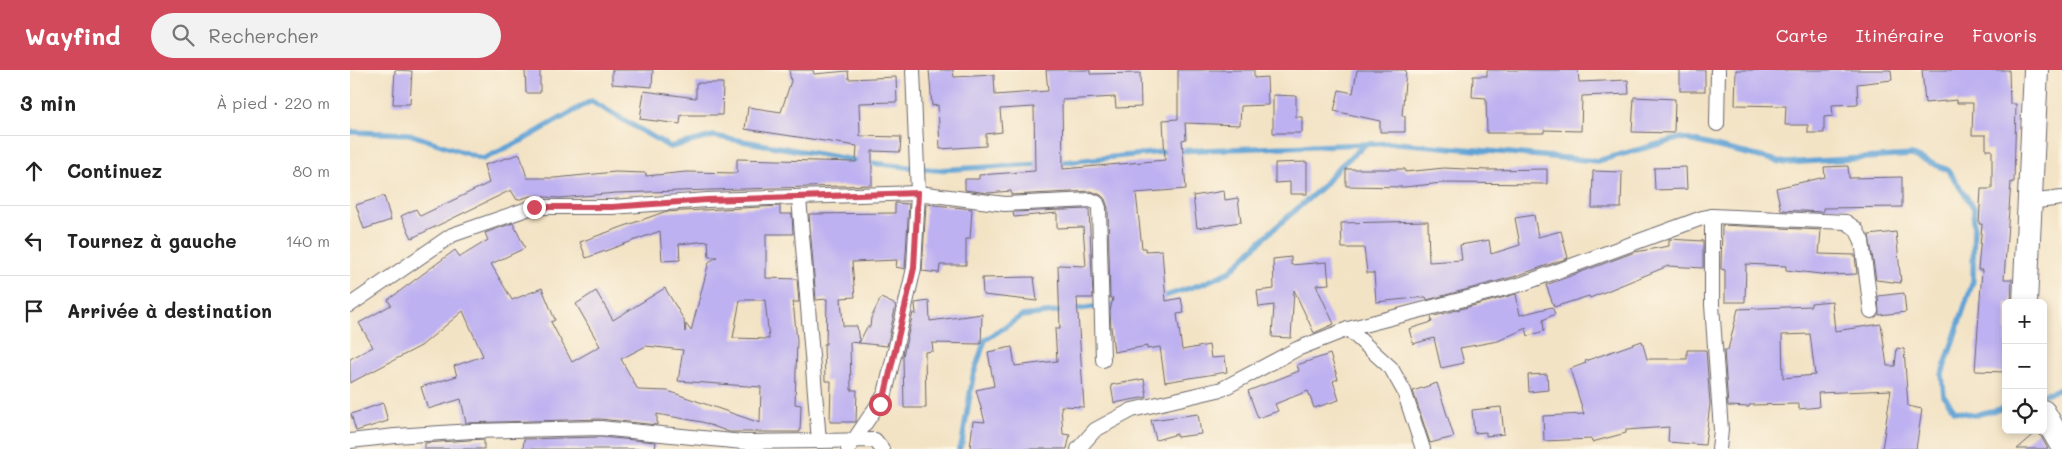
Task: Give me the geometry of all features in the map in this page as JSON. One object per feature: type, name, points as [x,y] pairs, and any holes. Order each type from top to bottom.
[{"type":"highway","points":[[2025,299],[2036,70]]},
{"type":"highway","points":[[2047,419],[2062,446]]},
{"type":"street","points":[[851,445],[885,394],[914,268],[918,187],[913,70]]},
{"type":"street","points":[[1717,124],[1718,70]]},
{"type":"street","points":[[350,305],[452,235],[534,207],[612,207],[707,200],[799,198],[918,187],[1004,204],[1091,200],[1097,203],[1099,208],[1103,360]]},
{"type":"street","points":[[799,198],[819,441]]},
{"type":"street","points":[[2029,202],[2062,198]]},
{"type":"street","points":[[1712,216],[1712,305],[1721,430],[1719,449]]},
{"type":"street","points":[[1078,449],[1095,430],[1132,410],[1222,389],[1297,349],[1348,329],[1522,284],[1681,225],[1712,216],[1846,222],[1856,229],[1862,241],[1871,311]]},
{"type":"street","points":[[1348,329],[1391,368],[1404,391],[1423,449]]},
{"type":"street","points":[[350,441],[472,431],[600,428],[744,442],[819,441],[851,445],[875,440],[882,449]]},
{"type":"building","points":[[395,70],[412,71],[410,104],[393,104]]},
{"type":"building","points":[[525,70],[540,70],[540,93],[526,93]]},
{"type":"building","points":[[612,70],[653,70],[652,87],[612,84]]},
{"type":"building","points":[[789,70],[813,70],[814,74],[848,71],[849,79],[896,77],[897,102],[859,103],[860,136],[901,137],[900,152],[872,151],[872,185],[616,193],[560,198],[530,196],[517,200],[511,190],[412,238],[401,216],[416,209],[420,216],[489,183],[484,165],[520,154],[527,178],[555,178],[615,172],[646,173],[646,176],[686,172],[737,173],[737,159],[856,162],[857,146],[745,129],[748,107],[781,112],[791,81]]},
{"type":"building","points":[[929,70],[953,70],[954,77],[994,75],[995,95],[1048,91],[1046,70],[1090,70],[1090,74],[1140,73],[1141,107],[1116,108],[1115,97],[1062,100],[1063,169],[1165,160],[1163,120],[1178,119],[1178,70],[1254,70],[1254,78],[1267,77],[1268,105],[1241,106],[1240,125],[1185,123],[1186,139],[1182,140],[1186,189],[1136,193],[1142,248],[1145,248],[1146,251],[1162,250],[1166,301],[1181,298],[1184,313],[1177,314],[1182,350],[1209,345],[1211,358],[1225,357],[1227,372],[1165,382],[1160,347],[1147,349],[1147,346],[1114,352],[1110,311],[1113,298],[1110,298],[1108,208],[1105,199],[1091,191],[1011,195],[1011,191],[988,193],[965,190],[965,179],[979,179],[979,175],[1035,171],[1034,107],[1000,109],[1002,132],[986,134],[986,146],[940,149],[938,105],[932,106]]},
{"type":"building","points":[[1357,70],[1406,70],[1402,116],[1405,116],[1405,132],[1380,132],[1380,121],[1334,111],[1339,90],[1353,93]]},
{"type":"building","points":[[1487,70],[1578,70],[1579,82],[1628,80],[1629,94],[1582,96],[1581,131],[1544,130],[1544,133],[1487,133],[1486,98],[1472,97],[1473,76],[1487,76]]},
{"type":"building","points":[[1680,70],[1705,70],[1705,91],[1680,91]]},
{"type":"building","points":[[1736,70],[1891,70],[1892,80],[1857,84],[1858,104],[1832,105],[1833,116],[1824,117],[1824,133],[1808,133],[1808,125],[1785,125],[1786,106],[1735,105]]},
{"type":"building","points":[[1922,70],[2009,70],[2010,104],[2016,104],[2014,182],[2011,182],[2004,279],[2012,279],[2011,299],[2002,299],[2002,372],[1975,371],[1982,270],[1978,270],[1982,224],[1979,224],[1981,189],[1992,189],[1992,150],[1986,150],[1986,135],[1972,135],[1973,103],[1957,103],[1957,100],[1925,103]]},
{"type":"building","points":[[696,83],[723,83],[722,115],[681,115],[680,124],[640,119],[644,91],[696,98]]},
{"type":"building","points":[[1273,95],[1296,96],[1296,117],[1302,117],[1302,133],[1273,133]]},
{"type":"building","points":[[1634,97],[1675,99],[1674,133],[1632,132]]},
{"type":"building","points":[[1307,162],[1307,194],[1290,194],[1290,182],[1275,183],[1275,163]]},
{"type":"building","points":[[1848,166],[1849,178],[1902,177],[1902,207],[1823,208],[1823,212],[1781,210],[1776,188],[1825,177],[1824,167]]},
{"type":"building","points":[[1686,167],[1687,189],[1655,190],[1654,168]]},
{"type":"building","points":[[1444,168],[1487,170],[1547,169],[1547,184],[1442,183],[1405,187],[1346,186],[1346,169],[1405,169],[1405,172]]},
{"type":"building","points":[[1593,171],[1622,172],[1621,208],[1592,208]]},
{"type":"building","points":[[1224,191],[1225,200],[1238,198],[1241,222],[1197,228],[1193,196]]},
{"type":"building","points":[[384,196],[391,220],[364,229],[356,205]]},
{"type":"building","points":[[895,203],[909,204],[905,269],[896,267],[897,260],[852,262],[855,297],[841,298],[843,326],[857,326],[859,343],[850,342],[851,390],[857,390],[856,422],[830,422],[831,381],[825,381],[824,344],[826,344],[827,299],[816,300],[809,214],[895,213]]},
{"type":"building","points":[[926,204],[972,209],[970,239],[966,239],[966,265],[940,265],[939,273],[922,271]]},
{"type":"building","points":[[780,206],[780,214],[792,214],[793,234],[766,234],[766,278],[797,279],[799,302],[793,302],[797,340],[795,404],[801,405],[800,432],[729,432],[702,422],[657,414],[657,425],[600,419],[466,423],[461,399],[428,409],[421,387],[457,376],[454,366],[483,356],[463,311],[421,346],[350,383],[350,359],[373,347],[359,323],[391,305],[388,300],[455,250],[460,257],[488,240],[485,233],[513,223],[525,248],[491,264],[512,300],[542,288],[555,320],[551,322],[572,362],[600,346],[576,304],[596,291],[613,320],[665,288],[684,320],[685,332],[686,324],[691,331],[709,262],[717,257],[709,257],[708,241],[679,244],[680,260],[662,261],[660,231],[586,258],[580,242],[664,212]],"holes":[[[740,300],[765,300],[769,339],[733,338]],[[646,346],[683,350],[678,381],[761,387],[760,423],[668,391],[638,390],[621,359]]]},
{"type":"building","points":[[1089,209],[1093,298],[1077,298],[1084,407],[1061,406],[1063,434],[1070,435],[1067,449],[970,449],[973,421],[985,422],[976,390],[994,386],[988,352],[1012,347],[1015,366],[1057,361],[1055,329],[1060,329],[1058,265],[1086,266],[1083,227],[1057,228],[1057,213],[1014,217],[1013,212]]},
{"type":"building","points":[[1534,215],[1538,237],[1561,231],[1568,258],[1513,277],[1427,300],[1426,297],[1376,302],[1374,273],[1367,273],[1364,248],[1342,248],[1341,223],[1428,221],[1429,262],[1462,260],[1460,245],[1489,240],[1491,254],[1520,245],[1515,218]]},
{"type":"building","points":[[1722,225],[1821,230],[1819,254],[1855,255],[1857,274],[1829,275],[1786,270],[1786,266],[1746,264],[1745,302],[1725,302],[1725,270],[1721,269]]},
{"type":"building","points":[[1896,232],[1901,283],[1876,280],[1869,235]]},
{"type":"building","points":[[1669,239],[1703,241],[1703,268],[1668,266],[1590,298],[1589,296],[1554,307],[1546,285],[1635,252],[1669,246]]},
{"type":"building","points":[[1291,257],[1291,265],[1327,262],[1329,284],[1316,285],[1334,324],[1314,333],[1294,290],[1291,338],[1272,337],[1274,305],[1259,307],[1257,291],[1274,289],[1273,259]]},
{"type":"building","points":[[1034,277],[1037,301],[983,295],[982,278]]},
{"type":"building","points":[[1904,293],[1906,312],[1879,315],[1878,296]]},
{"type":"building","points":[[1516,294],[1520,315],[1552,307],[1555,314],[1543,320],[1544,331],[1528,336],[1526,328],[1498,341],[1460,348],[1464,363],[1441,368],[1434,338],[1413,344],[1409,329],[1432,322],[1431,317]]},
{"type":"building","points":[[881,298],[896,305],[887,346],[859,343],[867,327],[870,327],[871,318]]},
{"type":"building","points":[[929,301],[930,321],[982,314],[981,344],[932,343],[933,351],[925,352],[926,408],[904,408],[903,356],[913,313],[916,315],[915,303]]},
{"type":"building","points":[[1832,301],[1835,331],[1881,324],[1887,366],[1895,366],[1897,348],[1904,349],[1908,406],[1922,409],[1916,449],[1882,449],[1891,390],[1818,393],[1819,407],[1799,409],[1799,404],[1749,405],[1749,407],[1728,406],[1724,350],[1728,350],[1738,309],[1811,306],[1811,303]],"holes":[[[1810,334],[1815,375],[1783,378],[1782,335]]]},
{"type":"building","points":[[1642,341],[1647,359],[1687,359],[1687,350],[1706,350],[1710,404],[1705,445],[1668,442],[1669,427],[1626,430],[1626,433],[1592,442],[1591,439],[1544,441],[1543,416],[1584,414],[1570,369],[1586,363],[1585,361]]},
{"type":"building","points":[[1330,354],[1338,379],[1333,381],[1339,400],[1314,408],[1308,391],[1275,404],[1278,411],[1258,418],[1248,391],[1299,371],[1297,365]]},
{"type":"building","points":[[1547,374],[1548,390],[1529,392],[1528,375]]},
{"type":"building","points":[[1144,379],[1147,397],[1114,403],[1111,385]]},
{"type":"building","points":[[1437,383],[1454,437],[1430,443],[1413,391]]},
{"type":"building","points":[[383,403],[388,421],[356,431],[351,414]]},
{"type":"building","points":[[1501,407],[1504,434],[1486,436],[1486,432],[1474,433],[1472,410]]},
{"type":"building","points":[[1198,414],[1201,434],[1177,437],[1177,434],[1156,440],[1151,420]]},
{"type":"building","points":[[2034,434],[2040,434],[2048,449],[2017,449]]},
{"type":"building","points":[[600,437],[656,442],[655,449],[523,449],[524,439]]},
{"type":"building","points":[[484,439],[484,449],[425,449],[425,443]]},
{"type":"waterway","points":[[350,132],[409,134],[483,159],[521,141],[591,101],[670,147],[713,136],[871,163],[936,170],[1042,164]]},
{"type":"waterway","points":[[1056,163],[1171,151],[1398,143],[1597,161],[1681,138],[1786,163],[1912,155],[1948,170],[1974,208],[1973,281],[1942,374],[1944,396],[1955,411],[1974,415],[2002,409]]},
{"type":"waterway","points":[[1159,298],[1202,284],[1229,272],[1267,235],[1322,187],[1338,168],[1366,144]]},
{"type":"waterway","points":[[959,449],[962,443],[973,376],[985,340],[1022,316],[1118,304]]},
{"type":"waterway","points":[[2047,393],[2062,389]]},
{"type":"route","points":[[534,207],[612,207],[707,200],[918,193],[914,268],[885,394],[880,404]]}]
